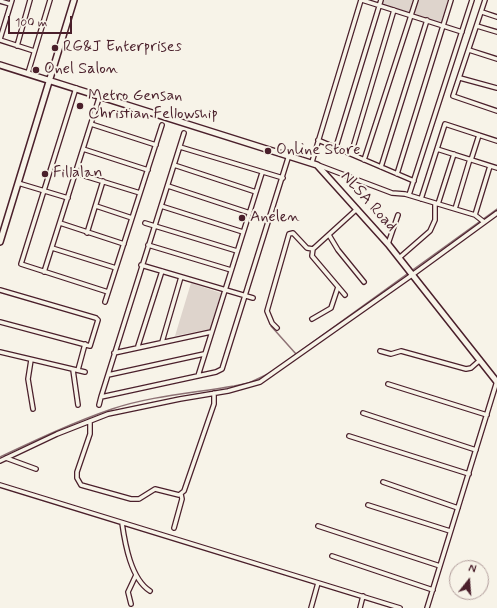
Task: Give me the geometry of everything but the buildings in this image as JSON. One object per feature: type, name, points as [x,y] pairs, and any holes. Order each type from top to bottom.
[{"type":"main road","points":[[0,242],[51,80],[74,0]]},
{"type":"main road","points":[[0,65],[314,164]]},
{"type":"main road","name":"NLSA Road","points":[[314,164],[388,244],[497,382]]},
{"type":"street","points":[[17,46],[30,0]]},
{"type":"street","points":[[28,73],[50,0]]},
{"type":"street","points":[[462,32],[362,0],[318,140],[314,164],[390,192],[409,195],[436,203],[475,215],[482,220]]},
{"type":"street","points":[[336,148],[380,0]]},
{"type":"street","points":[[364,160],[416,0]]},
{"type":"street","points":[[398,174],[452,0]]},
{"type":"street","points":[[409,195],[472,0]]},
{"type":"street","points":[[485,0],[454,98],[497,111]]},
{"type":"street","points":[[0,1],[11,2],[0,40],[34,51]]},
{"type":"street","points":[[351,154],[394,10]]},
{"type":"street","points":[[482,12],[497,17]]},
{"type":"street","points":[[381,167],[426,20]]},
{"type":"street","points":[[0,22],[5,23]]},
{"type":"street","points":[[477,26],[497,32]]},
{"type":"street","points":[[470,50],[497,59]]},
{"type":"street","points":[[460,78],[497,88]]},
{"type":"street","points":[[76,88],[20,264],[108,292]]},
{"type":"street","points":[[44,272],[100,96]]},
{"type":"street","points":[[91,124],[156,145]]},
{"type":"street","points":[[421,199],[445,124],[497,141]]},
{"type":"street","points":[[105,302],[162,125]]},
{"type":"street","points":[[99,405],[141,265],[168,186],[184,133]]},
{"type":"street","points":[[455,209],[479,135]]},
{"type":"street","points":[[318,140],[414,181]]},
{"type":"street","points":[[180,147],[262,173],[283,178]]},
{"type":"street","points":[[83,149],[148,170]]},
{"type":"street","points":[[437,149],[497,168]]},
{"type":"street","points":[[399,258],[430,231],[435,220],[436,203],[454,154]]},
{"type":"street","points":[[101,397],[216,372],[222,369],[289,155]]},
{"type":"street","points":[[174,165],[256,192]]},
{"type":"street","points":[[475,215],[490,166]]},
{"type":"street","points":[[75,173],[140,193]]},
{"type":"street","points":[[198,376],[262,173]]},
{"type":"street","points":[[87,233],[103,182]]},
{"type":"street","points":[[18,183],[68,198]]},
{"type":"street","points":[[168,186],[250,213]]},
{"type":"street","points":[[96,206],[132,218]]},
{"type":"street","points":[[161,206],[243,232]]},
{"type":"street","points":[[345,296],[312,256],[313,249],[357,210]]},
{"type":"street","points":[[0,461],[44,440],[90,421],[121,411],[214,394],[260,382],[482,220],[497,213]]},
{"type":"street","points":[[388,244],[398,215]]},
{"type":"street","points":[[145,222],[237,251]]},
{"type":"street","points":[[60,223],[124,244]]},
{"type":"street","points":[[277,328],[272,323],[267,311],[288,234],[293,233],[307,248],[313,249]]},
{"type":"street","points":[[329,235],[338,250],[364,282]]},
{"type":"street","points":[[148,245],[231,270]]},
{"type":"street","points":[[52,248],[116,268]]},
{"type":"street","points":[[141,265],[253,298]]},
{"type":"street","points":[[138,346],[162,271]]},
{"type":"street","points":[[162,342],[181,276]]},
{"type":"street","points":[[312,320],[330,308],[338,287]]},
{"type":"street","points":[[0,290],[96,318],[97,322],[91,344],[85,344],[0,322]]},
{"type":"street","points":[[114,352],[211,332]]},
{"type":"street","points":[[78,370],[85,344]]},
{"type":"street","points":[[380,351],[391,354],[401,351],[466,369],[471,368],[480,360]]},
{"type":"street","points":[[0,352],[85,372]]},
{"type":"street","points":[[108,375],[204,354]]},
{"type":"street","points":[[31,360],[28,379],[34,409]]},
{"type":"street","points":[[73,370],[78,405]]},
{"type":"street","points":[[427,608],[497,382]]},
{"type":"street","points":[[388,384],[487,415]]},
{"type":"street","points":[[174,528],[182,499],[181,494],[184,491],[214,404],[214,394]]},
{"type":"street","points":[[363,413],[476,450]]},
{"type":"street","points":[[90,421],[90,434],[77,472],[81,485],[131,499],[139,499],[155,489],[181,494]]},
{"type":"street","points":[[349,436],[469,474]]},
{"type":"street","points":[[6,458],[36,469]]},
{"type":"street","points":[[383,482],[458,508]]},
{"type":"street","points":[[0,485],[400,608]]},
{"type":"street","points":[[368,505],[450,531]]},
{"type":"street","points":[[122,523],[127,549],[136,575],[141,584],[150,591]]},
{"type":"street","points":[[318,526],[440,566]]},
{"type":"street","points":[[332,556],[433,590]]},
{"type":"street","points":[[131,604],[128,592],[136,575]]},
{"type":"street","points":[[310,608],[318,583]]},
{"type":"street","points":[[360,608],[363,596]]},
{"type":"shaded area","points":[[383,0],[448,0],[441,22],[382,4]]},
{"type":"shaded area","points":[[191,283],[221,293],[210,329],[175,336]]},
{"type":"waterway","points":[[0,457],[69,425],[112,409],[141,401],[249,383],[270,373],[497,209]]},
{"type":"waterway","points":[[271,326],[296,354]]},
{"type":"place","name":"RG&J Enterprises","points":[[55,48]]},
{"type":"place","name":"Onel Salon","points":[[36,70]]},
{"type":"place","name":"Metro Gensan Christian Fellowship","points":[[80,106]]},
{"type":"place","name":"Online Store","points":[[268,151]]},
{"type":"place","name":"Fillalan","points":[[45,174]]},
{"type":"place","name":"Anelen","points":[[242,218]]}]
